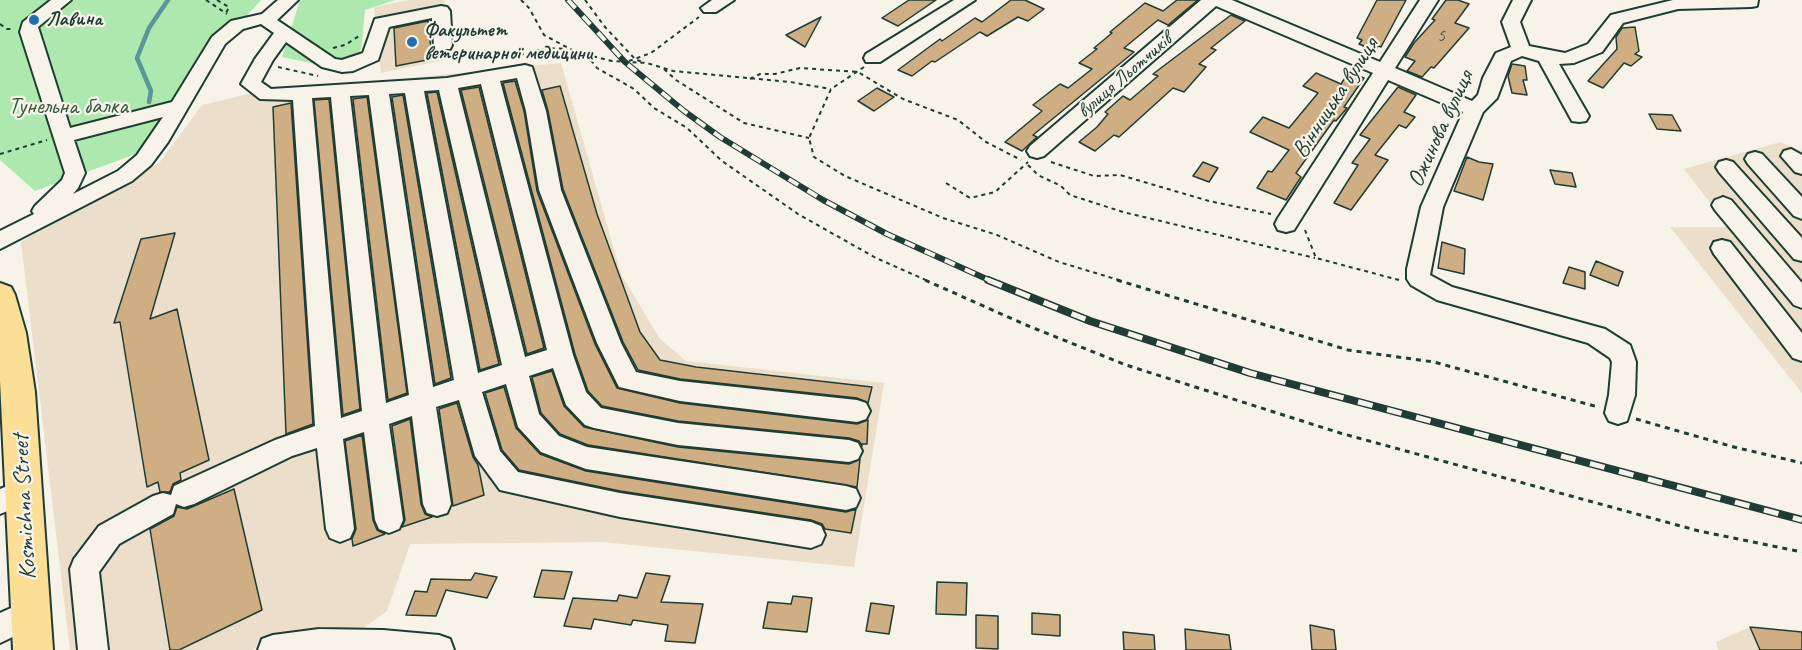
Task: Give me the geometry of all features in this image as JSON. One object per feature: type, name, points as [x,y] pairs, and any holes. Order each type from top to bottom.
[{"type":"main road","name":"Kosmichna Street","points":[[0,295],[10,333],[12,497],[21,631]]},
{"type":"street","points":[[24,229],[71,183],[75,173],[28,32],[35,20],[62,0]]},
{"type":"street","points":[[289,0],[275,26],[251,84],[267,95],[302,95],[332,84],[378,88],[447,84],[525,71],[550,190],[609,343],[628,380],[681,391],[857,411]]},
{"type":"street","points":[[873,58],[966,0]]},
{"type":"street","points":[[1215,0],[1474,110]]},
{"type":"street","name":"вулиця Льотчиків","points":[[1036,159],[1215,0]]},
{"type":"street","name":"Вінницька вулиця","points":[[1288,221],[1429,0]]},
{"type":"street","points":[[1522,0],[1510,22],[1521,50],[1546,57],[1567,59],[1594,48],[1617,19],[1678,4],[1751,2]]},
{"type":"street","points":[[0,241],[131,170],[144,160],[158,142],[218,41],[237,25],[252,21],[275,26],[329,63],[342,66],[365,61],[374,50],[381,22],[441,11],[443,45]]},
{"type":"street","name":"Ожинова вулиця","points":[[1419,279],[1418,269],[1432,207],[1474,110],[1487,98],[1503,57],[1521,50]]},
{"type":"street","points":[[1546,57],[1579,116]]},
{"type":"street","points":[[489,77],[561,356],[575,398],[594,417],[678,434],[849,451]]},
{"type":"street","points":[[332,84],[389,520]]},
{"type":"street","points":[[447,84],[514,371],[528,419],[550,444],[585,458],[846,498]]},
{"type":"street","points":[[413,86],[468,387],[488,456],[510,482],[620,505],[811,535]]},
{"type":"street","points":[[378,88],[436,504]]},
{"type":"street","points":[[302,95],[329,433],[340,529]]},
{"type":"street","points":[[63,136],[178,107]]},
{"type":"street","points":[[1755,159],[1802,211]]},
{"type":"street","points":[[1726,167],[1802,253]]},
{"type":"street","points":[[1723,205],[1802,299]]},
{"type":"street","points":[[1722,248],[1802,351]]},
{"type":"street","points":[[1419,279],[1444,294],[1596,336],[1621,352],[1624,362],[1622,395],[1618,413]]},
{"type":"street","points":[[93,650],[84,569],[109,535],[174,500],[284,448],[561,356]]},
{"type":"street","points":[[273,650],[283,646],[319,644],[383,645],[439,650]]},
{"type":"path","points":[[206,0],[226,13],[229,7],[216,0]]},
{"type":"path","points":[[521,0],[529,8],[544,35],[570,49],[625,62],[647,63]]},
{"type":"path","points":[[585,0],[605,27],[635,59],[673,71],[790,82],[831,89]]},
{"type":"path","points":[[625,62],[651,53],[717,4]]},
{"type":"path","points":[[314,54],[345,45],[381,22]]},
{"type":"path","points":[[508,58],[547,48],[570,49]]},
{"type":"path","points":[[586,54],[597,68],[634,89],[654,108],[687,128],[722,161],[798,214],[876,258],[1026,325],[1126,365],[1340,434],[1699,531],[1802,552]]},
{"type":"path","points":[[873,58],[858,72],[831,89],[809,138],[814,157],[845,176],[943,219],[997,235],[1059,262],[1348,350],[1434,362],[1734,447],[1802,463]]},
{"type":"path","points":[[261,63],[332,84]]},
{"type":"path","points":[[662,68],[676,80],[744,123],[809,138]]},
{"type":"path","points":[[750,79],[760,74],[775,74],[800,69],[826,68],[858,72],[903,99],[958,120],[986,142],[1094,176],[1120,175],[1304,226],[1316,258]]},
{"type":"path","points":[[0,154],[63,136]]},
{"type":"path","points":[[946,183],[970,198],[995,192],[1036,159]]},
{"type":"path","points":[[1036,159],[1038,175],[1061,186],[1070,195],[1080,199],[1123,212],[1401,280],[1419,279]]},
{"type":"shaded area","points":[[409,0],[444,0],[454,58],[381,73],[374,7]]},
{"type":"shaded area","points":[[561,63],[621,274],[660,339],[686,361],[884,383],[854,567],[603,542],[410,544],[387,611],[361,630],[299,629],[252,650],[70,650],[21,242],[159,163],[202,105],[248,94]]},
{"type":"shaded area","points":[[1780,142],[1802,151],[1802,393],[1670,227],[1729,227],[1684,169]]},
{"type":"shaded area","points":[[1750,627],[1802,632],[1802,650],[1718,650],[1716,642]]},
{"type":"green space","name":"Тунельна балка","points":[[0,0],[261,0],[234,30],[152,148],[35,191],[0,160]]},
{"type":"green space","points":[[300,0],[395,0],[365,10],[362,44],[354,72],[282,57]]},
{"type":"building","points":[[909,0],[936,0],[898,26],[882,18]]},
{"type":"building","points":[[1011,0],[1025,0],[1044,9],[1028,21],[1018,17],[987,36],[980,32],[912,76],[898,70],[940,39],[942,41],[975,18],[982,22]]},
{"type":"building","points":[[1177,0],[1198,0],[1168,25],[1158,20],[1124,48],[1134,52],[1033,135],[1037,137],[1022,151],[1005,142],[1042,111],[1033,105],[1060,84],[1068,88],[1092,69],[1079,63],[1097,49],[1094,48],[1112,33],[1110,32],[1145,3],[1163,11]]},
{"type":"building","points":[[1377,0],[1406,0],[1381,47],[1378,46],[1375,51],[1359,44],[1362,40],[1357,38]]},
{"type":"building","points":[[1446,0],[1458,0],[1469,4],[1455,23],[1469,28],[1434,68],[1431,67],[1422,77],[1407,71],[1415,61],[1405,57],[1414,43],[1435,20],[1432,19]]},
{"type":"building","points":[[1231,15],[1245,21],[1211,48],[1216,50],[1199,64],[1206,67],[1184,92],[1173,88],[1119,137],[1114,135],[1095,151],[1079,142],[1097,127],[1108,114],[1105,112],[1123,96],[1130,100],[1158,76],[1153,74]]},
{"type":"building","points":[[821,17],[805,47],[786,35]]},
{"type":"building","name":"Факультет ветеринарної медицини","points":[[428,21],[432,59],[396,66],[394,28]]},
{"type":"building","points":[[1635,27],[1639,51],[1635,54],[1642,57],[1631,66],[1624,63],[1603,88],[1588,81],[1617,49],[1616,37],[1622,28]]},
{"type":"building","points":[[1512,64],[1525,66],[1527,80],[1523,80],[1527,95],[1512,93],[1508,76]]},
{"type":"building","points":[[1349,72],[1364,78],[1344,107],[1347,108],[1336,121],[1334,120],[1296,173],[1301,177],[1286,200],[1257,188],[1268,171],[1272,172],[1289,150],[1250,132],[1263,117],[1289,128],[1318,93],[1303,86],[1316,73],[1341,84]]},
{"type":"building","points":[[515,81],[524,111],[537,191],[595,344],[617,388],[680,403],[857,424],[868,420],[867,444],[862,444],[862,446],[859,441],[849,438],[678,421],[602,406],[588,391],[575,354],[503,83]]},
{"type":"building","points":[[560,86],[597,214],[640,332],[660,360],[696,367],[872,387],[868,403],[857,398],[680,379],[638,370],[623,342],[563,189],[542,90]]},
{"type":"building","points":[[479,87],[544,348],[527,354],[461,90]]},
{"type":"building","points":[[1398,87],[1416,95],[1404,112],[1415,117],[1406,128],[1399,125],[1375,155],[1388,160],[1351,210],[1334,203],[1358,165],[1352,163],[1370,139],[1360,135]]},
{"type":"building","points":[[877,88],[894,97],[874,111],[858,101]]},
{"type":"building","points":[[437,92],[499,364],[480,370],[427,93]]},
{"type":"building","points":[[403,95],[451,378],[435,384],[392,97]]},
{"type":"building","points":[[367,97],[407,393],[388,400],[353,99]]},
{"type":"building","points":[[329,99],[360,409],[343,415],[314,100]]},
{"type":"building","points":[[291,103],[313,424],[286,434],[273,107]]},
{"type":"building","points":[[1649,114],[1672,115],[1681,131],[1657,129]]},
{"type":"building","points":[[1467,157],[1493,164],[1483,200],[1454,191]]},
{"type":"building","points":[[1203,162],[1218,168],[1209,182],[1193,176]]},
{"type":"building","points":[[1550,170],[1572,173],[1576,187],[1555,184]]},
{"type":"building","points":[[175,233],[150,319],[177,309],[209,460],[180,473],[181,480],[173,484],[170,492],[160,492],[158,482],[147,487],[120,322],[114,323],[141,239]]},
{"type":"building","points":[[1442,242],[1465,249],[1464,274],[1438,268]]},
{"type":"building","points":[[1596,261],[1623,272],[1618,286],[1590,275]]},
{"type":"building","points":[[1569,267],[1585,272],[1585,289],[1563,283]]},
{"type":"building","points":[[552,371],[564,406],[584,427],[678,447],[849,464],[860,459],[857,487],[588,445],[560,434],[541,413],[532,377]]},
{"type":"building","points":[[504,387],[516,428],[540,454],[586,471],[846,512],[856,509],[851,533],[825,529],[822,524],[811,520],[620,491],[519,470],[502,450],[485,393]]},
{"type":"building","points":[[457,403],[473,457],[478,465],[484,495],[453,506],[439,409]]},
{"type":"building","points":[[410,419],[421,504],[425,514],[432,517],[402,527],[405,520],[392,426]]},
{"type":"building","points":[[362,435],[373,520],[377,530],[385,534],[353,546],[352,539],[356,529],[345,441]]},
{"type":"building","points":[[234,489],[262,610],[179,650],[170,650],[150,529],[174,516],[177,507],[187,509]]},
{"type":"building","points":[[542,570],[572,572],[564,599],[534,597]]},
{"type":"building","points":[[475,573],[497,577],[487,598],[446,590],[436,616],[406,615],[415,591],[427,592],[431,579],[471,580]]},
{"type":"building","points":[[646,573],[670,576],[661,602],[703,604],[695,643],[665,641],[668,625],[633,620],[631,625],[594,619],[591,629],[564,626],[573,598],[617,601],[619,595],[637,598]]},
{"type":"building","points":[[937,582],[967,583],[966,615],[936,614]]},
{"type":"building","points":[[793,596],[812,598],[807,632],[763,628],[768,602],[791,604]]},
{"type":"building","points":[[871,603],[894,606],[889,634],[866,631]]},
{"type":"building","points":[[1032,613],[1060,615],[1060,636],[1032,634]]},
{"type":"building","points":[[976,615],[998,616],[998,649],[976,648]]},
{"type":"building","points":[[1310,625],[1334,630],[1336,650],[1312,650]]},
{"type":"building","points":[[1750,627],[1802,632],[1802,650],[1760,650]]},
{"type":"building","points":[[1185,629],[1229,635],[1231,650],[1186,650]]},
{"type":"building","points":[[1123,632],[1154,635],[1155,650],[1124,650]]},
{"type":"waterway","points":[[149,102],[151,91],[137,58],[149,28],[168,0]]},
{"type":"railway","points":[[568,0],[625,62],[684,111],[720,137],[823,200],[887,234],[991,281]]},
{"type":"railway","points":[[988,280],[1090,321],[1250,373],[1802,520]]},
{"type":"place","name":"Лавина","points":[[34,20]]},
{"type":"place","name":"Факультет ветеринарної медицини","points":[[412,42]]}]
